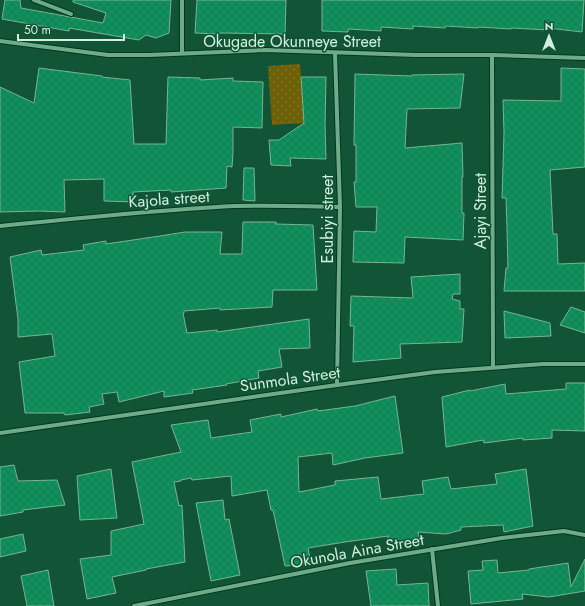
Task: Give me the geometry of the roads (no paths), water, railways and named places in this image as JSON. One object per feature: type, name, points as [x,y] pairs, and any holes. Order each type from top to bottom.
[{"type":"street","points":[[34,0],[71,14]]},
{"type":"street","points":[[182,0],[182,54]]},
{"type":"street","name":"Okugade Okunneye Street","points":[[0,40],[108,55],[182,54],[266,50],[335,53],[585,58]]},
{"type":"street","name":"Esubiyi street","points":[[335,53],[340,207],[337,385]]},
{"type":"street","name":"Ajayi Street","points":[[492,55],[493,368]]},
{"type":"street","name":"Kajola street","points":[[0,226],[163,211],[228,207],[340,207]]},
{"type":"street","name":"Sunmola Street","points":[[0,433],[435,372],[543,364],[585,364]]},
{"type":"street","name":"Okunola Aina Street","points":[[134,606],[350,563],[432,549],[502,538],[564,531],[585,535]]},
{"type":"street","points":[[432,549],[438,606]]}]
